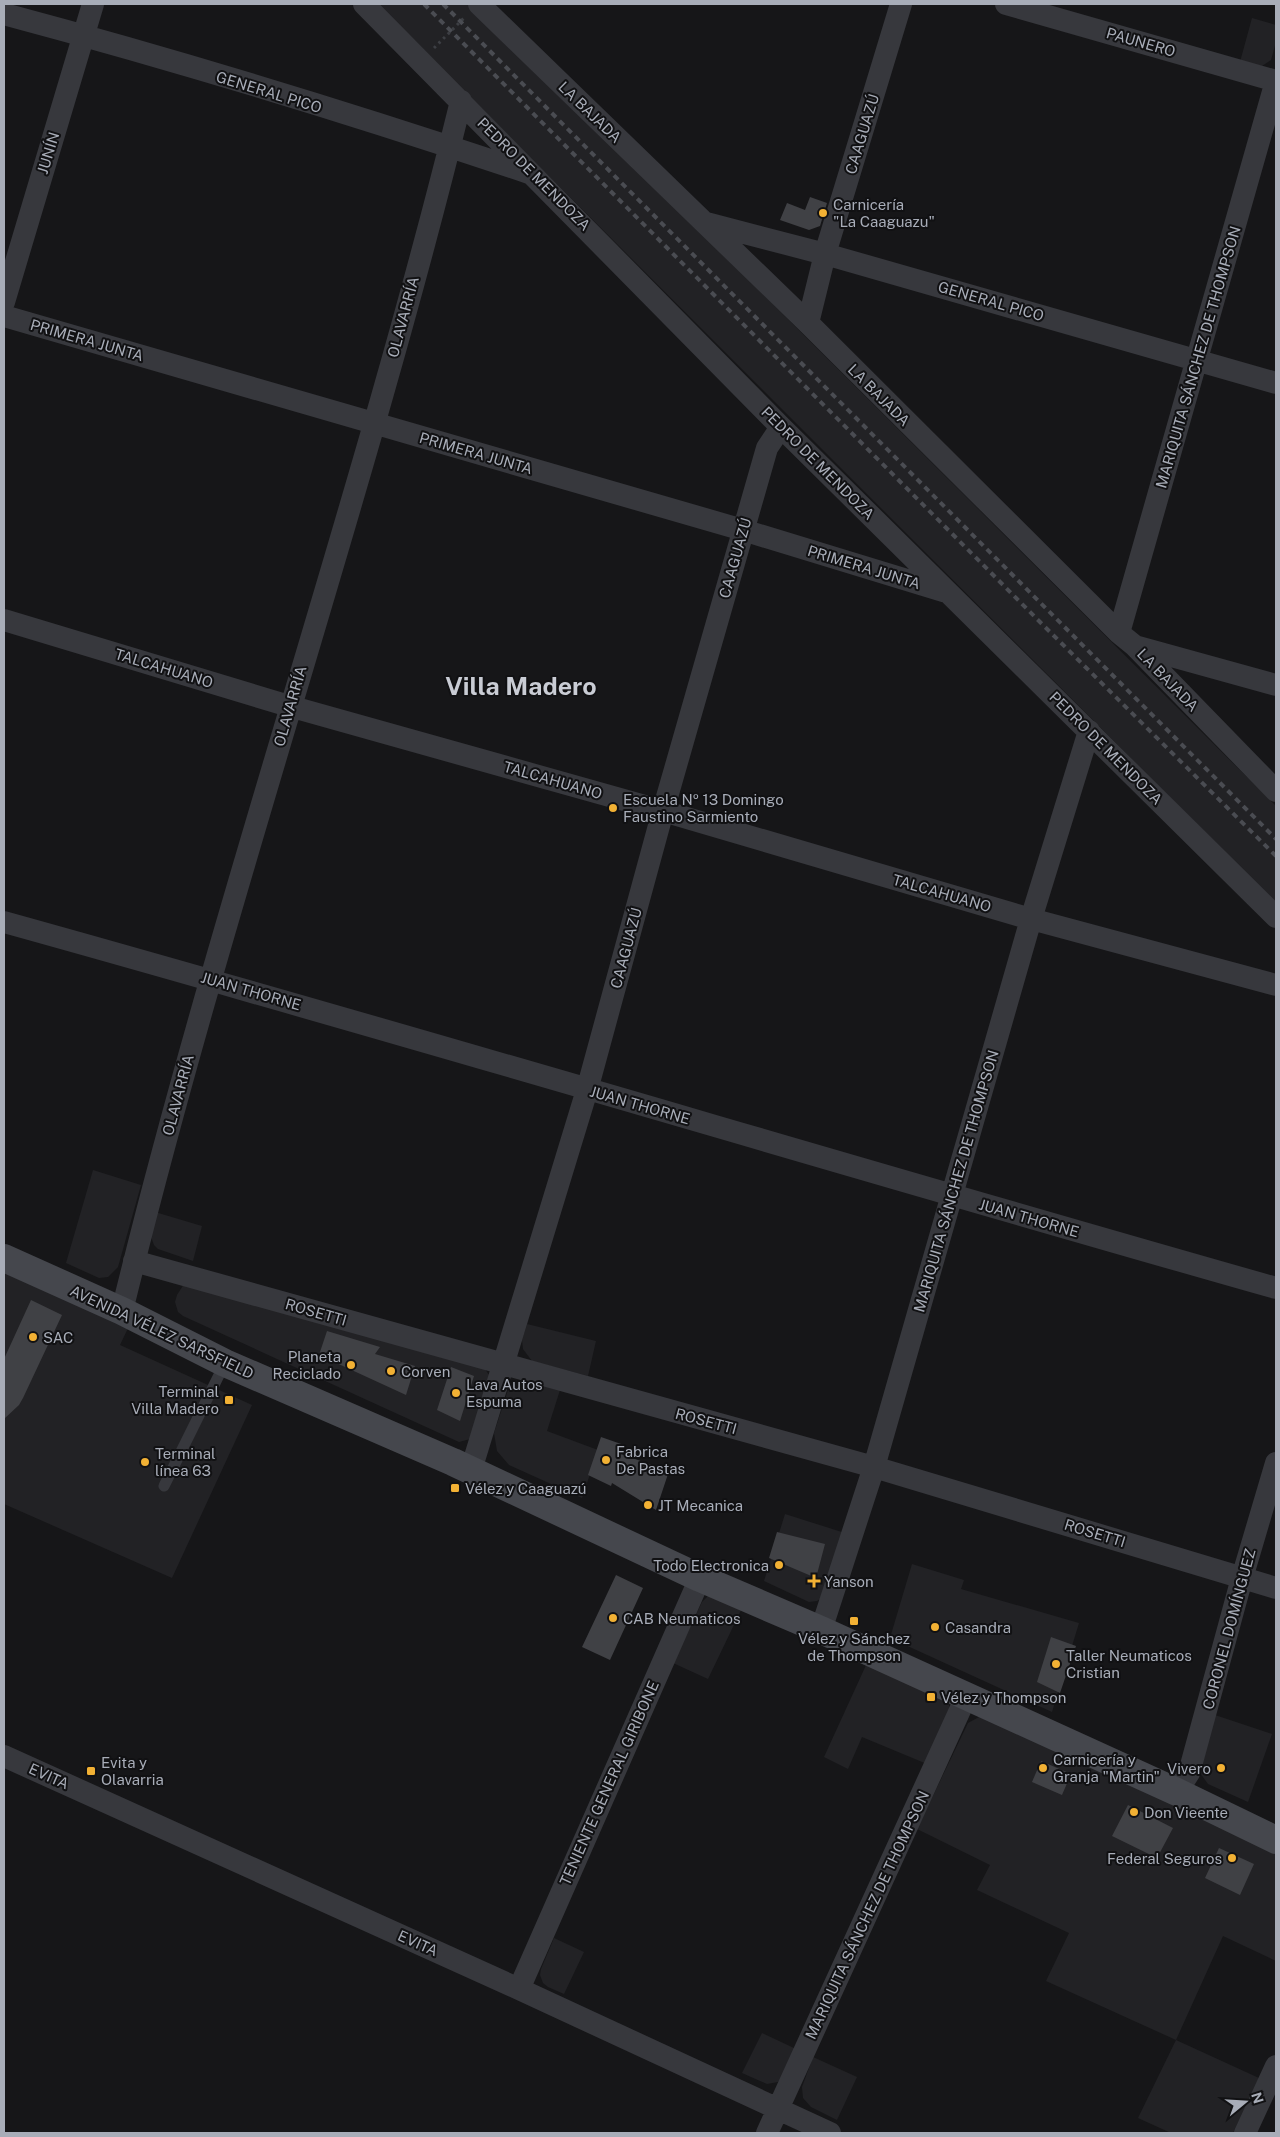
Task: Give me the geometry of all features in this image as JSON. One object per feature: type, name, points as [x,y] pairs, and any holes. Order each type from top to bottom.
[{"type":"main road","name":"AVENIDA VÉLEZ SARSFIELD","points":[[4,1258],[225,1362],[470,1470],[700,1578],[821,1630],[1177,1792],[1276,1840]]},
{"type":"street","name":"JUNÍN","points":[[4,302],[92,4]]},
{"type":"street","name":"PEDRO DE MENDOZA","points":[[364,4],[422,60],[781,427],[1276,917]]},
{"type":"street","name":"CAAGUAZÚ","points":[[808,323],[825,254],[901,4]]},
{"type":"street","name":"PAUNERO","points":[[1006,4],[1276,81]]},
{"type":"street","name":"LA BAJADA","points":[[480,9],[706,223],[808,323],[1127,639],[1276,791]]},
{"type":"street","name":"GENERAL PICO","points":[[4,14],[83,35],[450,146],[534,174]]},
{"type":"street","name":"MARIQUITA SÁNCHEZ DE THOMPSON","points":[[1127,639],[1197,360],[1276,81]]},
{"type":"street","name":"OLAVARRÍA","points":[[122,1312],[210,979],[374,424],[461,101]]},
{"type":"street","name":"GENERAL PICO","points":[[706,223],[825,254],[1276,383]]},
{"type":"street","name":"PRIMERA JUNTA","points":[[4,316],[742,530],[947,592]]},
{"type":"street","name":"CAAGUAZÚ","points":[[470,1470],[587,1090],[742,530],[767,448],[781,427]]},
{"type":"street","name":"TALCAHUANO","points":[[4,620],[290,706],[663,811],[1031,919],[1276,986]]},
{"type":"street","points":[[1127,639],[1276,685]]},
{"type":"street","name":"MARIQUITA SÁNCHEZ DE THOMPSON","points":[[821,1630],[874,1467],[1031,919],[1089,732]]},
{"type":"street","name":"JUAN THORNE","points":[[4,922],[210,979],[952,1196],[1276,1288]]},
{"type":"street","name":"ROSETTI","points":[[134,1261],[874,1467],[1276,1588]]},
{"type":"street","name":"CORONEL DOMÍNGUEZ","points":[[1177,1792],[1189,1773],[1242,1578],[1276,1463]]},
{"type":"street","name":"TENIENTE GENERAL GIRIBONE","points":[[518,1989],[700,1578]]},
{"type":"street","name":"MARIQUITA SÁNCHEZ DE THOMPSON","points":[[767,2133],[966,1697]]},
{"type":"street","name":"EVITA","points":[[4,1756],[830,2133]]},
{"type":"street","points":[[1245,2133],[1276,2066]]},
{"type":"lane","points":[[164,1486],[225,1362]]},
{"type":"path","points":[[422,60],[480,9]]},
{"type":"shaded area","points":[[377,4],[472,4],[1276,806],[1276,903]]},
{"type":"shaded area","points":[[1252,18],[1276,25],[1276,42],[1271,60],[1262,66],[1240,62]]},
{"type":"shaded area","points":[[93,1170],[141,1185],[118,1267],[108,1277],[99,1278],[66,1263]]},
{"type":"shaded area","points":[[155,1212],[202,1226],[193,1261],[158,1249],[154,1245],[151,1237]]},
{"type":"shaded area","points":[[4,1268],[130,1324],[120,1345],[252,1405],[172,1578],[4,1504]]},
{"type":"shaded area","points":[[184,1284],[485,1369],[489,1375],[470,1439],[459,1442],[183,1316],[178,1312],[175,1302]]},
{"type":"shaded area","points":[[527,1324],[596,1341],[588,1376],[532,1361],[523,1349],[522,1340]]},
{"type":"shaded area","points":[[522,1380],[560,1390],[547,1431],[598,1450],[582,1498],[509,1465],[497,1451],[494,1433],[509,1387],[516,1381]]},
{"type":"shaded area","points":[[785,1514],[845,1533],[822,1598],[817,1601],[809,1602],[764,1581]]},
{"type":"shaded area","points":[[912,1564],[964,1580],[961,1589],[1079,1623],[1052,1712],[890,1638]]},
{"type":"shaded area","points":[[708,1596],[743,1606],[708,1679],[673,1663],[702,1602]]},
{"type":"shaded area","points":[[867,1663],[942,1697],[949,1705],[949,1716],[927,1764],[862,1737],[848,1769],[824,1757]]},
{"type":"shaded area","points":[[1215,1715],[1272,1734],[1248,1802],[1208,1784],[1200,1773]]},
{"type":"shaded area","points":[[979,1717],[986,1718],[1276,1850],[1276,1961],[1223,1936],[1176,2040],[1046,1981],[1069,1933],[977,1890],[990,1865],[917,1829],[968,1723]]},
{"type":"shaded area","points":[[554,1938],[584,1952],[564,1994],[548,1987],[543,1983],[540,1975]]},
{"type":"shaded area","points":[[762,2033],[796,2049],[784,2077],[778,2082],[767,2084],[742,2073]]},
{"type":"shaded area","points":[[1176,2040],[1259,2078],[1233,2133],[1171,2133],[1138,2118]]},
{"type":"shaded area","points":[[813,2057],[857,2077],[837,2120],[811,2107],[803,2098],[802,2087]]},
{"type":"building","points":[[810,197],[827,203],[820,226],[809,230],[780,220],[787,203],[805,210]]},
{"type":"building","name":"SAC","points":[[31,1300],[62,1315],[23,1398],[19,1405],[4,1419],[4,1359]]},
{"type":"building","points":[[327,1331],[380,1347],[375,1354],[415,1366],[406,1395],[319,1355]]},
{"type":"building","name":"Lava Autos Espuma","points":[[451,1367],[474,1376],[460,1421],[437,1410]]},
{"type":"building","points":[[601,1437],[624,1445],[621,1454],[669,1471],[656,1510],[612,1483],[611,1486],[588,1475]]},
{"type":"building","points":[[777,1532],[825,1544],[816,1578],[769,1558]]},
{"type":"building","name":"CAB Neumaticos","points":[[616,1575],[643,1588],[610,1660],[582,1647]]},
{"type":"building","name":"Taller Neumaticos Cristian","points":[[1051,1637],[1076,1646],[1060,1693],[1037,1682]]},
{"type":"building","points":[[1041,1761],[1071,1774],[1062,1795],[1032,1782]]},
{"type":"building","points":[[1128,1805],[1173,1828],[1157,1858],[1112,1836]]},
{"type":"building","points":[[1219,1848],[1254,1864],[1240,1895],[1205,1878]]},
{"type":"railway","points":[[424,4],[1276,856]]},
{"type":"railway","points":[[443,4],[1276,839]]},
{"type":"place","name":"Carnicería \"La Caaguazu\"","points":[[823,213]]},
{"type":"place","name":"Escuela Nº 13 Domingo Faustino Sarmiento","points":[[613,808]]},
{"type":"place","name":"SAC","points":[[33,1337]]},
{"type":"place","name":"Planeta Reciclado","points":[[351,1365]]},
{"type":"place","name":"Corven","points":[[391,1371]]},
{"type":"place","name":"Lava Autos Espuma","points":[[456,1393]]},
{"type":"place","name":"Terminal Villa Madero","points":[[229,1400]]},
{"type":"place","name":"Fabrica De Pastas","points":[[606,1460]]},
{"type":"place","name":"Terminal línea 63","points":[[145,1462]]},
{"type":"place","name":"Vélez y Caaguazú","points":[[455,1488]]},
{"type":"place","name":"JT Mecanica","points":[[648,1505]]},
{"type":"place","name":"Todo Electronica","points":[[779,1565]]},
{"type":"place","name":"Yanson","points":[[814,1581]]},
{"type":"place","name":"CAB Neumaticos","points":[[613,1618]]},
{"type":"place","name":"Vélez y Sánchez de Thompson","points":[[854,1621]]},
{"type":"place","name":"Casandra","points":[[935,1627]]},
{"type":"place","name":"Taller Neumaticos Cristian","points":[[1056,1664]]},
{"type":"place","name":"Vélez y Thompson","points":[[931,1697]]},
{"type":"place","name":"Carnicería y Granja \"Martin\"","points":[[1043,1768]]},
{"type":"place","name":"Vivero","points":[[1221,1768]]},
{"type":"place","name":"Evita y Olavarria","points":[[91,1771]]},
{"type":"place","name":"Don Vieente","points":[[1134,1812]]},
{"type":"place","name":"Federal Seguros","points":[[1232,1858]]},
{"type":"district","name":"Villa Madero","points":[[521,686]]}]
